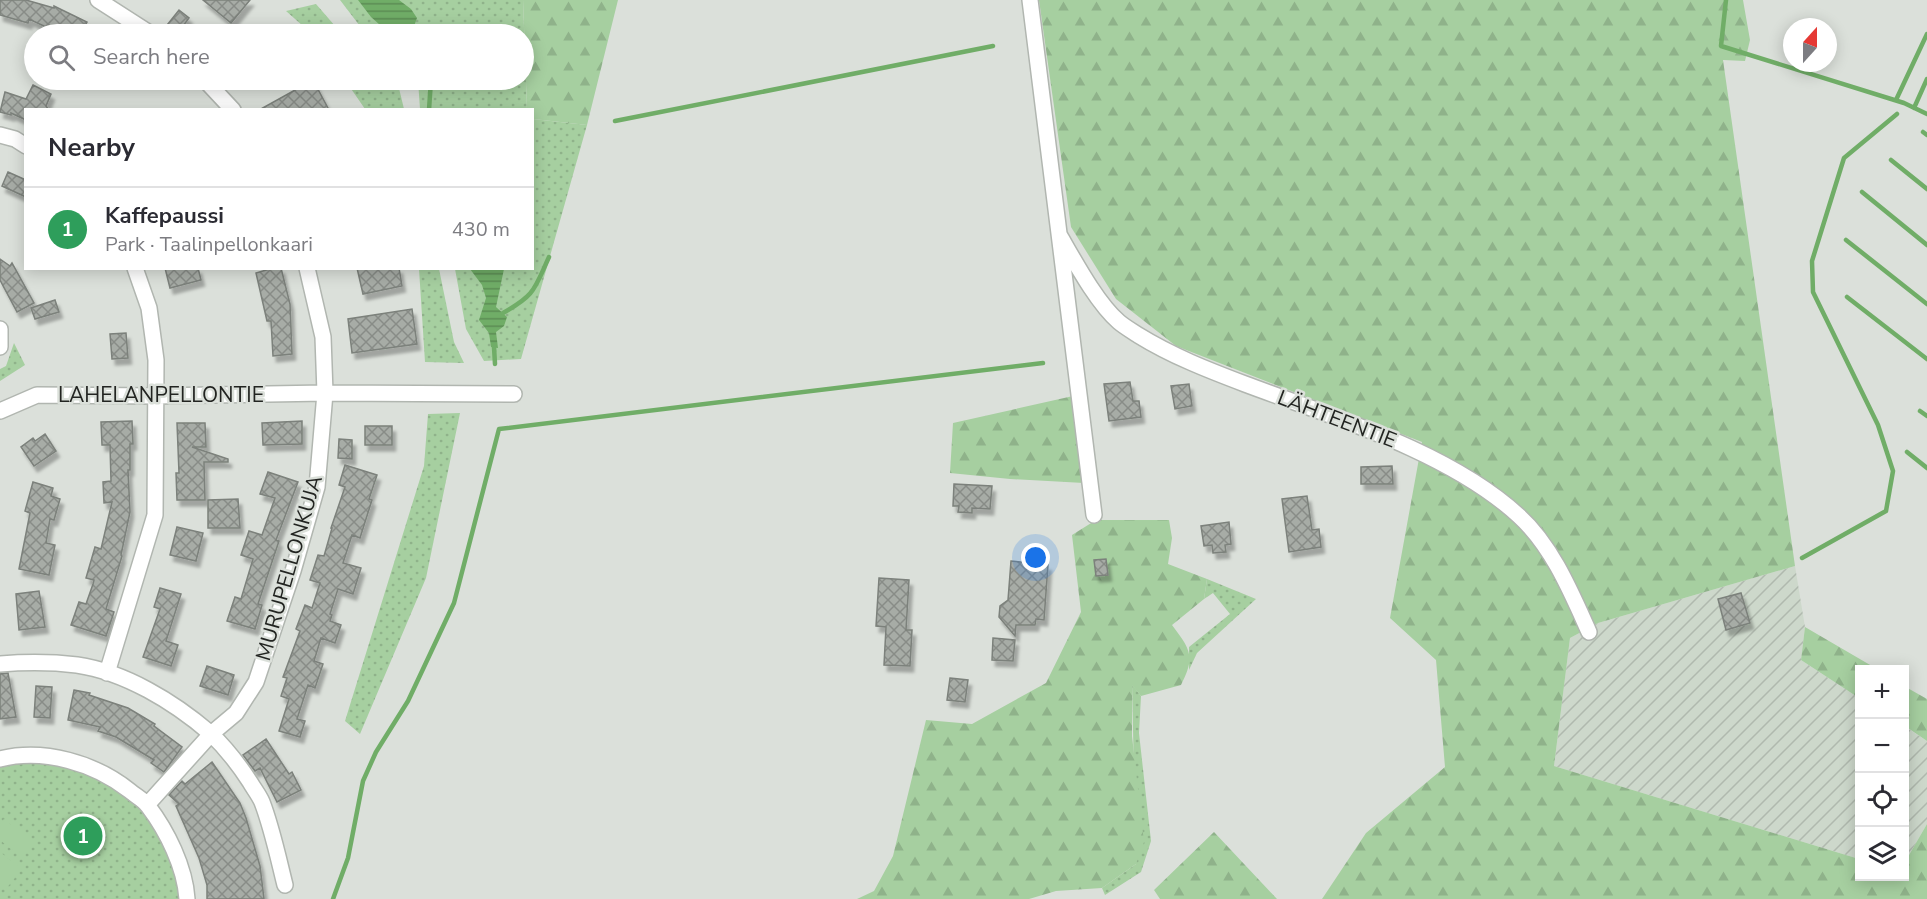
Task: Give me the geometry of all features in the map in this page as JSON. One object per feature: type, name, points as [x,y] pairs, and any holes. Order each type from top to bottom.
[{"type":"street","points":[[98,0],[135,24]]},
{"type":"street","name":"LÄHTEENTIE","points":[[1030,0],[1094,515]]},
{"type":"street","points":[[214,90],[231,108]]},
{"type":"street","points":[[0,135],[24,145]]},
{"type":"street","name":"LÄHTEENTIE","points":[[1060,236],[1092,289],[1119,322],[1163,350],[1220,375],[1420,452],[1478,483],[1520,516],[1545,547],[1570,591],[1589,632]]},
{"type":"street","points":[[107,673],[155,515],[156,360],[149,308],[136,270]]},
{"type":"street","name":"MURUPELLONKUJA","points":[[147,805],[211,734],[236,713],[255,682],[317,487],[325,393],[323,337],[307,270]]},
{"type":"street","points":[[0,329],[0,348]]},
{"type":"street","points":[[325,393],[514,394]]},
{"type":"street","name":"LAHELANPELLONTIE","points":[[0,411],[37,395],[156,396],[325,393]]},
{"type":"street","points":[[0,664],[28,662],[78,665],[107,673],[176,707],[211,734],[239,766],[261,800],[276,846],[285,885]]},
{"type":"street","points":[[0,759],[19,754],[67,759],[113,777],[147,805],[174,850],[187,899]]},
{"type":"shaded area","points":[[358,0],[399,0],[411,9],[417,18],[415,24],[379,24]]},
{"type":"shaded area","points":[[471,270],[504,270],[496,307],[507,317],[504,326],[496,332],[498,348],[491,347],[489,333],[479,320],[486,298],[482,285]]},
{"type":"shaded area","points":[[1795,566],[1805,627],[1801,660],[1855,695],[1855,858],[1554,766],[1570,638],[1598,623]]},
{"type":"shaded area","points":[[1909,729],[1927,741],[1927,824],[1909,855]]},
{"type":"green space","points":[[340,0],[523,0],[524,24],[358,24]]},
{"type":"green space","points":[[523,0],[618,0],[587,125],[534,119],[534,108],[527,108],[526,90],[534,90],[534,24],[524,24]]},
{"type":"green space","points":[[1039,0],[1743,0],[1750,40],[1745,61],[1723,60],[1795,566],[1598,623],[1570,638],[1554,766],[1855,858],[1855,881],[1909,881],[1909,855],[1927,824],[1927,899],[1322,899],[1366,833],[1445,767],[1436,660],[1390,618],[1422,442],[1176,346],[1116,299],[1071,227]]},
{"type":"green space","points":[[316,4],[333,24],[301,24],[286,11]]},
{"type":"green space","points":[[352,90],[399,90],[404,108],[364,108]]},
{"type":"green space","points":[[419,90],[526,90],[527,108],[420,108]]},
{"type":"green space","points":[[534,119],[587,125],[521,359],[484,361],[466,329],[455,270],[534,270]]},
{"type":"green space","points":[[419,270],[439,270],[454,342],[464,363],[425,362]]},
{"type":"green space","points":[[14,343],[25,365],[0,381],[0,369],[6,366]]},
{"type":"green space","points":[[1073,396],[1084,483],[950,473],[953,423]]},
{"type":"green space","points":[[460,413],[426,578],[360,734],[345,721],[424,466],[428,414]]},
{"type":"green space","points":[[1096,520],[1169,520],[1172,538],[1168,564],[1207,579],[1204,599],[1172,625],[1189,653],[1186,675],[1181,685],[1141,696],[1132,685],[1132,736],[1144,842],[1136,864],[1102,888],[1056,891],[1029,899],[857,899],[874,891],[893,856],[926,720],[972,724],[1046,683],[1081,612],[1072,535]]},
{"type":"green space","points":[[1207,579],[1256,599],[1197,653],[1189,670],[1189,647],[1230,614],[1213,593],[1204,599]]},
{"type":"green space","points":[[1805,627],[1870,665],[1855,665],[1855,695],[1801,660]]},
{"type":"green space","points":[[1132,684],[1141,696],[1139,733],[1151,841],[1141,872],[1105,895],[1102,888],[1136,864]]},
{"type":"green space","points":[[1909,689],[1927,699],[1927,741],[1909,729]]},
{"type":"green space","points":[[0,759],[67,759],[147,805],[187,899],[0,899]]},
{"type":"green space","points":[[4,819],[34,843],[22,858],[0,840],[0,824]]},
{"type":"green space","points":[[1214,832],[1277,899],[1160,899],[1154,890]]},
{"type":"green space","points":[[0,852],[22,869],[6,889],[0,884]]},
{"type":"building","points":[[0,0],[26,0],[54,8],[54,6],[87,22],[86,24],[40,24],[29,19],[28,23],[0,15]]},
{"type":"building","points":[[203,0],[250,0],[231,23]]},
{"type":"building","points":[[179,10],[189,18],[185,24],[168,24]]},
{"type":"building","points":[[30,90],[43,90],[51,94],[46,106],[48,108],[24,108],[24,119],[11,113],[11,115],[0,112],[5,92],[26,99]]},
{"type":"building","points":[[295,90],[318,90],[328,108],[263,108]]},
{"type":"building","points":[[8,172],[24,179],[24,196],[2,186]]},
{"type":"building","points":[[0,259],[10,266],[12,263],[34,303],[17,312],[0,280]]},
{"type":"building","points":[[166,270],[198,270],[201,280],[170,288]]},
{"type":"building","points":[[282,270],[290,304],[292,354],[273,356],[271,321],[267,321],[256,273]]},
{"type":"building","points":[[357,270],[399,270],[402,286],[363,294]]},
{"type":"building","points":[[55,300],[59,312],[35,319],[31,308]]},
{"type":"building","points":[[412,309],[417,344],[352,353],[348,319]]},
{"type":"building","points":[[126,333],[128,358],[112,359],[110,334]]},
{"type":"building","points":[[1130,382],[1133,401],[1139,401],[1141,417],[1109,421],[1104,384]]},
{"type":"building","points":[[1189,384],[1192,406],[1175,409],[1171,386]]},
{"type":"building","points":[[132,421],[133,444],[130,444],[130,470],[128,470],[130,512],[122,556],[106,609],[114,612],[106,636],[71,625],[79,602],[86,604],[93,584],[94,580],[86,578],[95,547],[101,549],[112,502],[104,503],[103,482],[111,481],[110,445],[102,445],[101,422]]},
{"type":"building","points":[[302,421],[302,444],[263,445],[262,423]]},
{"type":"building","points":[[177,423],[205,423],[206,447],[192,447],[228,459],[228,462],[204,462],[205,500],[177,500],[176,473],[179,473]]},
{"type":"building","points":[[365,426],[392,426],[392,445],[365,445]]},
{"type":"building","points":[[45,434],[56,451],[34,466],[21,447],[33,438],[35,441]]},
{"type":"building","points":[[339,439],[352,440],[352,459],[338,458]]},
{"type":"building","points":[[345,465],[377,475],[360,538],[352,535],[343,563],[361,568],[353,594],[338,589],[330,621],[341,625],[335,643],[321,638],[314,661],[323,664],[315,688],[308,685],[297,719],[305,721],[300,737],[279,731],[289,699],[281,696],[287,678],[283,677],[300,631],[296,629],[305,605],[312,608],[320,583],[310,580],[318,555],[324,556],[345,487],[339,485]]},
{"type":"building","points":[[1392,466],[1393,484],[1361,484],[1361,467]]},
{"type":"building","points":[[268,472],[298,482],[276,540],[279,541],[258,604],[262,605],[255,629],[227,621],[235,597],[241,599],[253,559],[241,555],[249,531],[262,535],[275,498],[260,494]]},
{"type":"building","points":[[33,482],[53,488],[51,496],[60,499],[54,520],[50,519],[46,543],[55,545],[49,575],[19,569],[30,513],[25,511]]},
{"type":"building","points":[[954,484],[992,486],[990,509],[972,508],[972,513],[958,512],[959,506],[953,506]]},
{"type":"building","points":[[1307,496],[1312,530],[1319,529],[1321,547],[1289,552],[1282,499]]},
{"type":"building","points":[[238,499],[240,528],[208,528],[208,500]]},
{"type":"building","points":[[1229,522],[1231,544],[1225,545],[1226,552],[1213,553],[1212,545],[1204,546],[1201,526]]},
{"type":"building","points":[[177,527],[203,533],[196,561],[170,555]]},
{"type":"building","points":[[1106,559],[1108,575],[1096,576],[1094,560]]},
{"type":"building","points":[[1011,561],[1048,565],[1044,620],[1036,619],[1035,625],[1016,625],[1015,636],[999,617],[1000,606],[1008,600]]},
{"type":"building","points":[[879,578],[909,580],[906,630],[912,630],[910,666],[884,665],[886,627],[876,626]]},
{"type":"building","points":[[160,588],[181,594],[166,641],[178,645],[171,666],[143,657],[160,609],[154,607]]},
{"type":"building","points":[[39,591],[45,627],[19,630],[16,594]]},
{"type":"building","points":[[1741,593],[1750,623],[1726,630],[1718,599]]},
{"type":"building","points":[[993,638],[1015,640],[1013,661],[992,660]]},
{"type":"building","points":[[207,666],[234,675],[228,695],[200,686]]},
{"type":"building","points":[[8,673],[16,717],[0,719],[0,674]]},
{"type":"building","points":[[950,678],[968,680],[965,702],[947,700]]},
{"type":"building","points":[[36,686],[52,687],[50,718],[34,717]]},
{"type":"building","points":[[74,690],[90,693],[89,695],[128,708],[155,724],[154,726],[182,747],[164,772],[151,763],[154,760],[116,737],[98,731],[100,727],[68,720]]},
{"type":"building","points":[[266,739],[289,774],[292,772],[301,790],[277,802],[260,768],[255,771],[243,755]]},
{"type":"building","points":[[212,762],[240,803],[246,818],[260,866],[264,899],[207,899],[207,885],[199,858],[176,806],[179,804],[169,795],[182,781],[185,784]]},
{"type":"waterway","points":[[1726,0],[1721,46],[1904,103],[1927,114]]},
{"type":"waterway","points":[[1896,100],[1927,34]]},
{"type":"waterway","points":[[615,121],[993,46]]},
{"type":"waterway","points":[[1914,108],[1927,79]]},
{"type":"waterway","points":[[429,108],[430,90]]},
{"type":"waterway","points":[[1802,558],[1886,511],[1893,471],[1878,425],[1813,292],[1812,261],[1844,158],[1897,114]]},
{"type":"waterway","points":[[1923,132],[1927,135]]},
{"type":"waterway","points":[[1891,160],[1927,189]]},
{"type":"waterway","points":[[1862,192],[1927,245]]},
{"type":"waterway","points":[[1846,240],[1927,304]]},
{"type":"waterway","points":[[503,313],[528,296],[549,257]]},
{"type":"waterway","points":[[1847,297],[1927,359]]},
{"type":"waterway","points":[[494,347],[495,364]]},
{"type":"waterway","points":[[333,899],[348,858],[363,781],[376,752],[408,701],[454,603],[499,429],[1043,363]]},
{"type":"waterway","points":[[1920,411],[1927,416]]},
{"type":"waterway","points":[[1907,452],[1927,468]]},
{"type":"place","name":"Kaffepaussi","points":[[83,836]]}]
